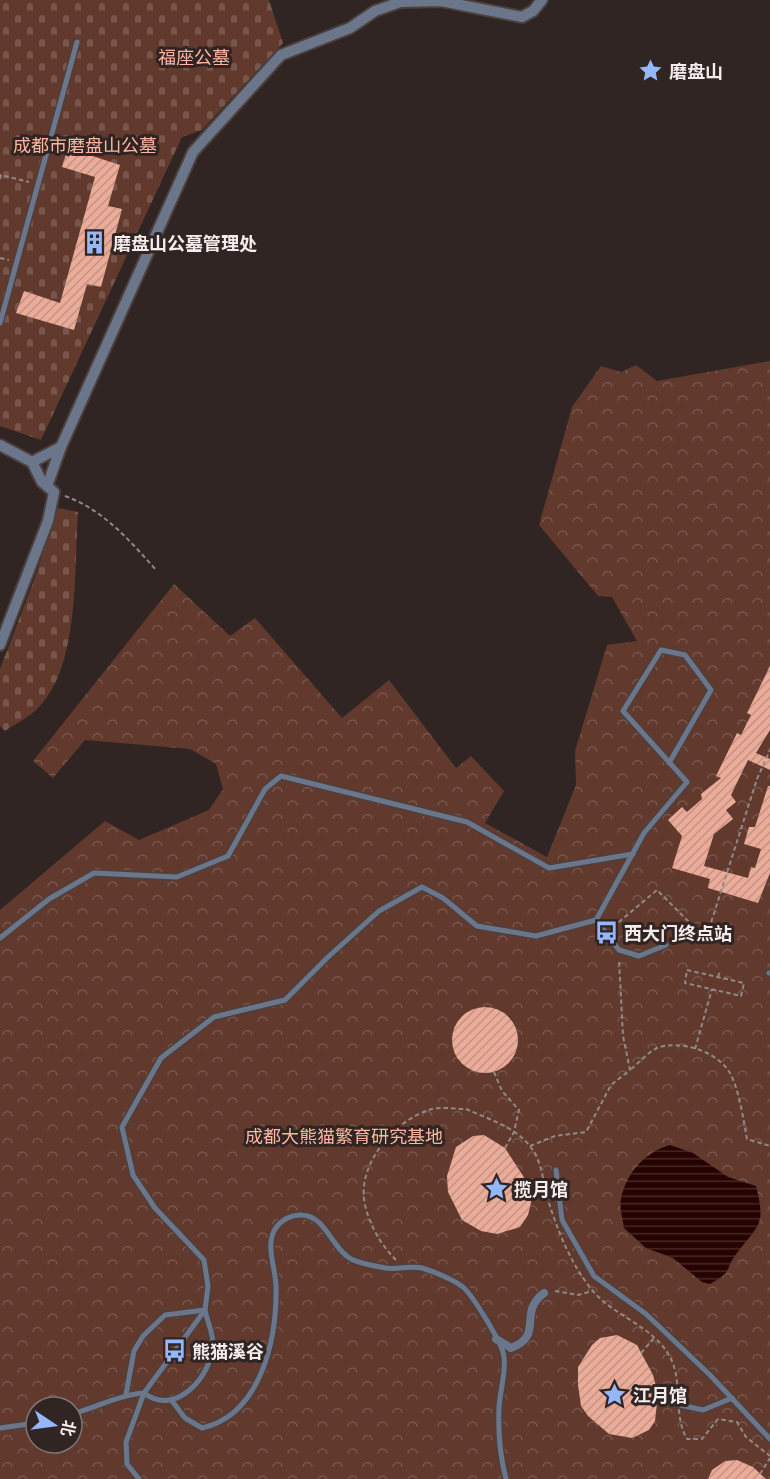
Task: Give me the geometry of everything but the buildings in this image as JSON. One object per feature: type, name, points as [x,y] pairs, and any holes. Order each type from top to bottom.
[{"type":"street","points":[[0,645],[48,520],[51,489],[61,447],[193,152],[281,55],[350,28],[375,12],[400,2],[441,1],[522,16],[533,11],[542,0]]},
{"type":"street","points":[[0,445],[32,462],[51,489]]},
{"type":"street","points":[[32,462],[61,447]]},
{"type":"street","points":[[496,1339],[511,1348],[523,1343],[529,1337],[531,1307],[544,1293]]},
{"type":"lane","points":[[0,323],[77,42]]},
{"type":"lane","points":[[84,1411],[126,1394],[144,1393],[153,1400],[172,1401],[187,1393],[209,1364],[213,1344],[205,1310],[208,1286],[204,1260],[155,1208],[133,1175],[122,1127],[161,1058],[214,1017],[285,1000],[379,911],[422,887],[443,898],[477,926],[536,936],[596,920],[644,833],[687,782],[669,763],[623,711],[661,650],[685,655],[711,690],[669,763]]},
{"type":"lane","points":[[0,938],[49,899],[94,873],[177,877],[228,856],[265,789],[281,776],[467,822],[549,868],[633,854]]},
{"type":"lane","points":[[596,920],[619,950],[639,956],[666,945]]},
{"type":"lane","points":[[556,1170],[562,1220],[594,1276],[646,1314],[732,1398],[770,1439]]},
{"type":"lane","points":[[172,1401],[185,1418],[202,1428],[217,1425],[232,1414],[256,1387],[268,1350],[276,1312],[276,1284],[271,1253],[275,1229],[291,1215],[304,1215],[315,1218],[349,1258],[395,1269],[422,1268],[463,1287],[496,1339],[504,1356],[499,1408],[502,1464],[506,1479]]},
{"type":"lane","points":[[139,1479],[127,1464],[126,1442],[144,1393],[205,1310]]},
{"type":"lane","points":[[126,1394],[134,1351],[143,1336],[165,1315],[205,1310]]},
{"type":"lane","points":[[671,1403],[703,1410],[732,1398]]},
{"type":"lane","points":[[0,1428],[24,1425]]},
{"type":"path","points":[[0,179],[1,175],[39,184]]},
{"type":"path","points":[[51,489],[82,502],[106,519],[157,571]]},
{"type":"path","points":[[606,933],[657,890],[693,926],[708,932],[757,779],[770,750]]},
{"type":"path","points":[[619,950],[623,1036],[630,1070]]},
{"type":"path","points":[[687,970],[718,977],[744,983],[741,996],[685,983],[687,970]]},
{"type":"path","points":[[718,977],[720,971]]},
{"type":"path","points":[[695,1049],[712,989]]},
{"type":"path","points":[[530,1146],[555,1136],[586,1132],[611,1086],[655,1049],[670,1046],[695,1049],[724,1066],[731,1075],[747,1139],[770,1146]]},
{"type":"path","points":[[494,1072],[502,1091],[519,1110],[514,1132],[505,1148]]},
{"type":"path","points":[[404,1267],[375,1232],[364,1203],[367,1173],[382,1144],[396,1127],[430,1109],[465,1109],[514,1132],[530,1146],[541,1163],[547,1197],[563,1244],[592,1291],[654,1338],[670,1358],[676,1377],[682,1431],[687,1439],[702,1439],[718,1419],[737,1422],[746,1437],[770,1457],[760,1474]]},
{"type":"path","points":[[544,1293],[559,1290],[578,1295],[592,1291]]},
{"type":"path","points":[[641,1353],[654,1338]]},
{"type":"green space","name":"成都市磨盘山公墓","points":[[0,0],[269,0],[283,43],[202,130],[182,137],[41,440],[0,426]]},
{"type":"green space","name":"成都大熊猫繁育研究基地","points":[[770,361],[770,1479],[0,1479],[0,910],[105,821],[139,840],[209,810],[223,789],[216,764],[190,749],[85,740],[53,778],[33,761],[174,584],[230,636],[255,618],[342,718],[389,680],[456,768],[471,756],[504,791],[485,823],[547,857],[576,785],[575,751],[607,645],[637,641],[612,597],[598,596],[539,525],[572,407],[601,366],[621,372],[636,365],[657,381]]},
{"type":"green space","points":[[58,508],[78,512],[75,587],[68,642],[62,667],[52,689],[35,711],[5,731],[0,726],[0,669],[34,580]]},
{"type":"shaded area","points":[[670,1145],[693,1153],[728,1177],[756,1186],[760,1209],[758,1223],[726,1273],[710,1284],[702,1282],[673,1258],[646,1248],[624,1228],[621,1202],[627,1181],[645,1158]]},
{"type":"place","name":"磨盘山","points":[[651,71]]},
{"type":"place","name":"磨盘山公墓管理处","points":[[95,243]]},
{"type":"place","name":"西大门终点站","points":[[606,933]]},
{"type":"place","name":"揽月馆","points":[[496,1189]]},
{"type":"place","name":"熊猫溪谷","points":[[174,1351]]},
{"type":"place","name":"江月馆","points":[[615,1395]]},
{"type":"park label","name":"福座公墓","points":[[194,57]]}]
